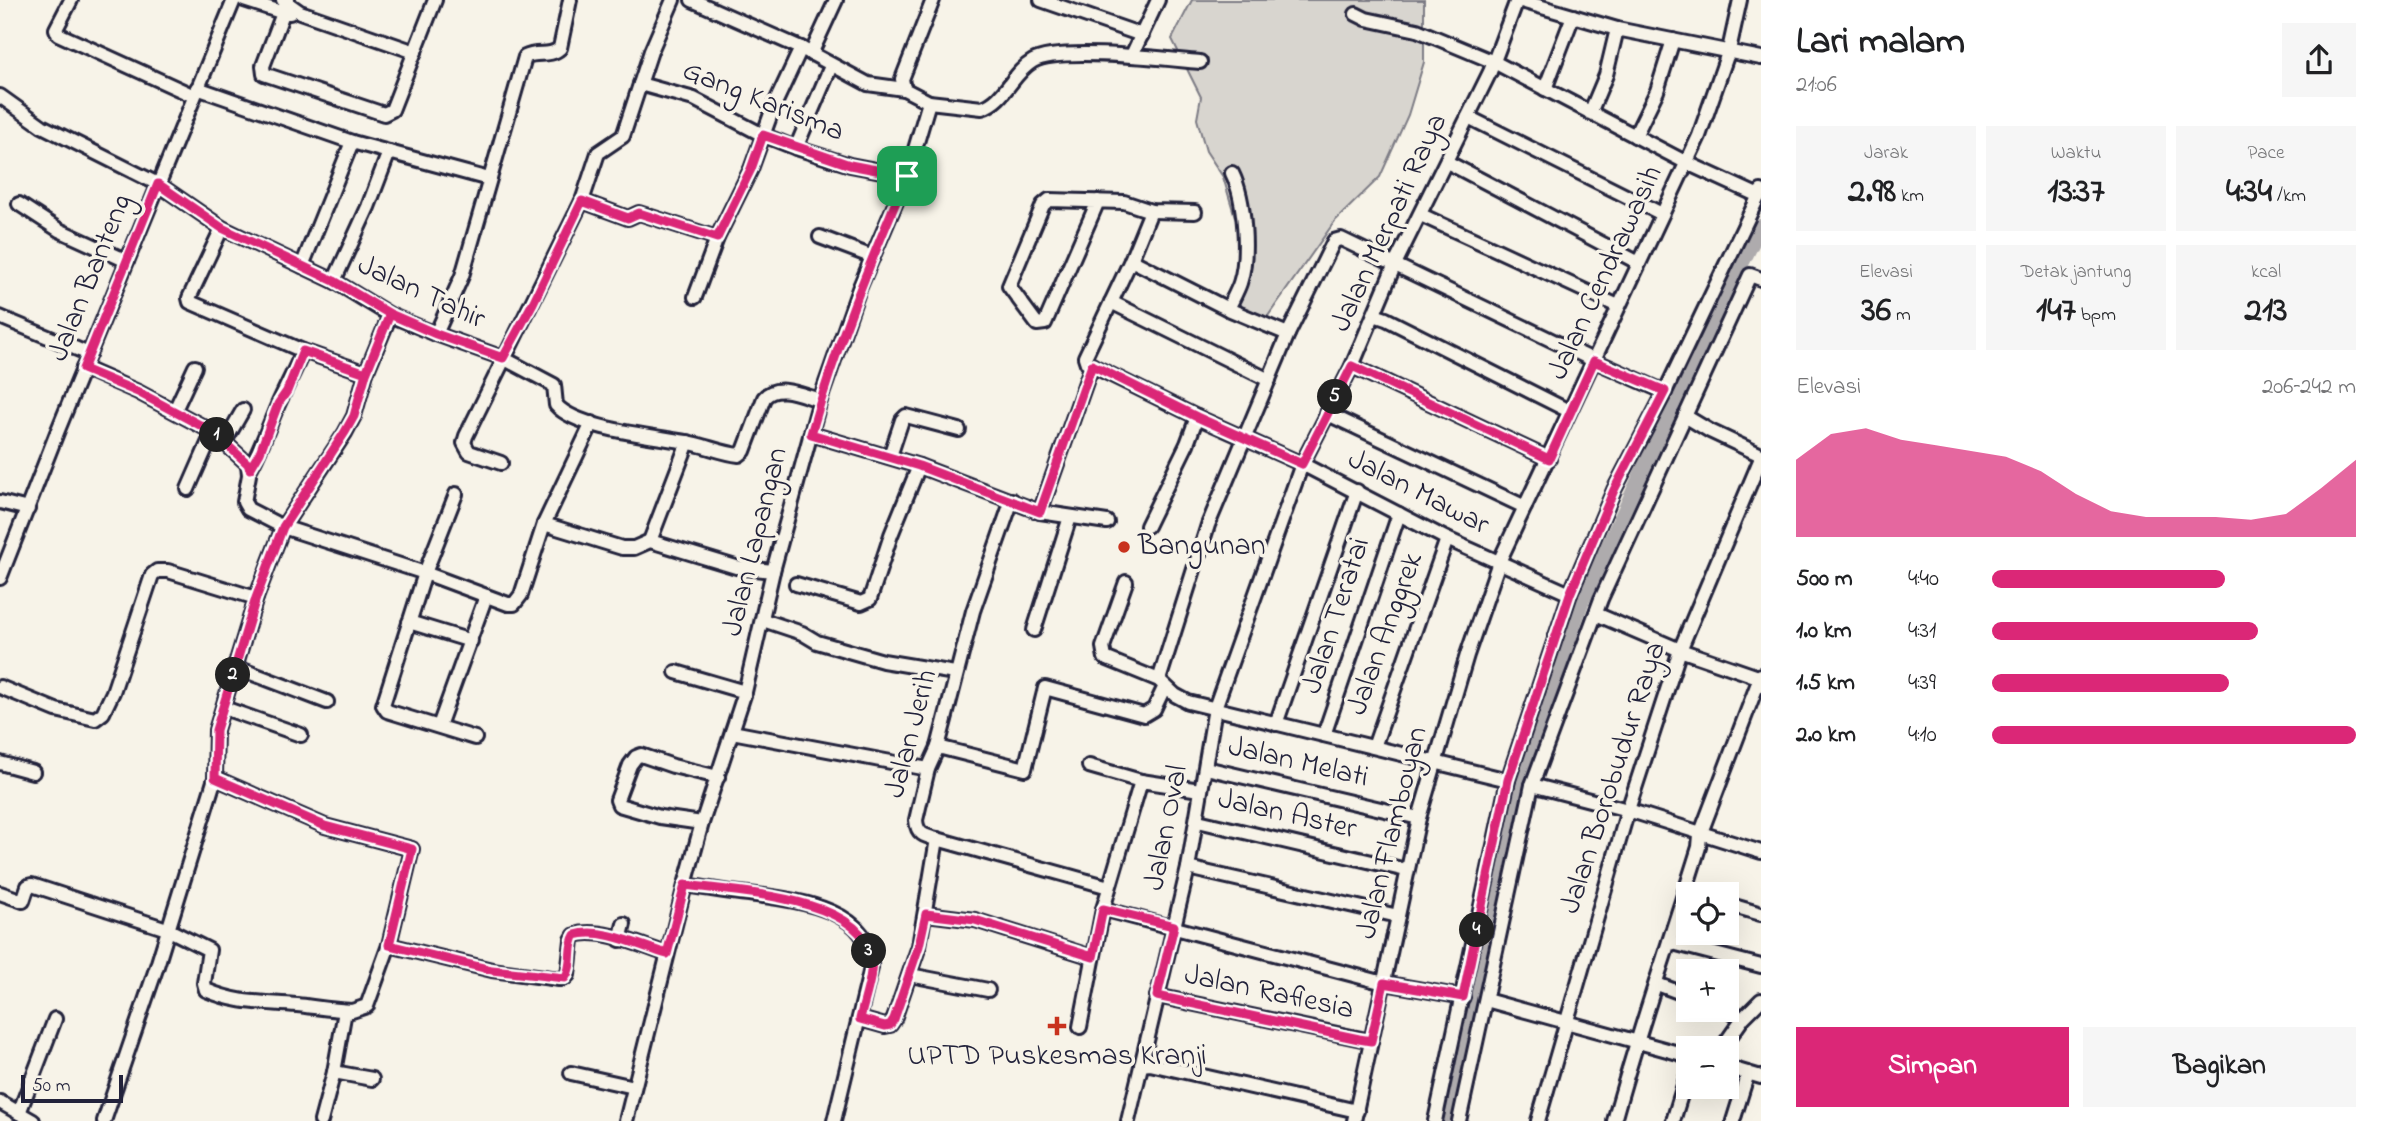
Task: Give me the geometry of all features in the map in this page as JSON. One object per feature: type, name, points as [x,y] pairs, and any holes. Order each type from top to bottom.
[{"type":"street","points":[[71,0],[56,29],[58,34],[195,92],[352,142],[489,179]]},
{"type":"street","name":"Jalan Banteng","points":[[0,578],[234,0]]},
{"type":"street","points":[[244,0],[286,4],[300,12],[415,52]]},
{"type":"street","points":[[286,4],[263,66],[264,74],[384,114],[392,110],[435,0]]},
{"type":"street","points":[[436,334],[462,276],[524,57],[535,53],[548,54],[560,48],[570,0]]},
{"type":"street","points":[[500,463],[469,452],[464,443],[503,358],[582,201],[598,153],[623,136],[651,51],[673,0]]},
{"type":"street","points":[[692,0],[806,51],[868,84],[904,89],[929,102],[982,108],[996,102],[1010,82],[1033,60],[1055,55],[1132,55],[1200,62]]},
{"type":"street","points":[[695,297],[717,238],[751,169],[763,135],[806,51],[836,0]]},
{"type":"street","points":[[904,89],[902,79],[933,0]]},
{"type":"street","points":[[1041,0],[1142,35]]},
{"type":"street","points":[[1132,55],[1158,0]]},
{"type":"street","points":[[1518,0],[1617,29],[1761,58]]},
{"type":"street","name":"Jalan Merpati Raya","points":[[1302,464],[1352,366],[1395,264],[1494,62],[1518,0]]},
{"type":"street","name":"Jalan Cendrawasih","points":[[1499,562],[1699,136],[1729,50],[1740,0]]},
{"type":"street","points":[[1356,14],[1366,19],[1417,30],[1494,62],[1687,163],[1760,194],[1614,490],[1570,594],[1508,780],[1435,1121]]},
{"type":"street","points":[[1545,89],[1573,16]]},
{"type":"street","points":[[1590,113],[1606,75],[1617,29]]},
{"type":"street","points":[[1635,136],[1657,91],[1673,40]]},
{"type":"street","points":[[796,148],[831,66]]},
{"type":"street","name":"Gang Karisma","points":[[640,84],[694,99],[763,135],[796,148],[850,165],[907,176]]},
{"type":"street","name":"Jalan Tahir","points":[[0,96],[42,126],[158,184],[222,228],[334,281],[390,314],[503,358],[554,385],[558,407],[572,416],[592,423],[739,455],[744,451],[768,393],[780,390],[820,401]]},
{"type":"street","name":"Jalan Lapangan","points":[[626,1121],[685,885],[702,823],[745,692],[773,571],[820,401],[859,289],[907,176],[929,102]]},
{"type":"street","points":[[1468,117],[1662,214]]},
{"type":"street","points":[[302,266],[352,142]]},
{"type":"street","points":[[334,281],[368,207],[389,152]]},
{"type":"street","points":[[1447,162],[1639,264]]},
{"type":"street","points":[[1228,309],[1241,281],[1244,258],[1243,217],[1238,185],[1232,173]]},
{"type":"street","points":[[1098,201],[1045,323],[1037,324],[1011,290],[1010,280],[1043,205],[1049,200],[1098,201],[1124,202],[1151,211],[1195,212]]},
{"type":"street","points":[[582,201],[628,218],[639,213],[717,238]]},
{"type":"street","points":[[19,204],[59,230],[127,261]]},
{"type":"street","points":[[1040,512],[1092,365],[1087,363],[1085,357],[1151,211]]},
{"type":"street","points":[[1421,215],[1618,306]]},
{"type":"street","points":[[222,228],[189,298],[190,302],[303,351],[366,373]]},
{"type":"street","points":[[820,237],[873,257]]},
{"type":"street","points":[[938,747],[1024,769],[1045,688],[1144,715],[1154,709],[1208,525],[1288,334],[1334,241],[1341,239],[1594,361],[1665,391]]},
{"type":"street","points":[[1131,260],[1228,309],[1288,334]]},
{"type":"street","points":[[1459,1121],[1532,785],[1596,614],[1685,416],[1751,275],[1761,279]]},
{"type":"street","points":[[1111,302],[1269,380]]},
{"type":"street","points":[[104,1121],[157,965],[215,778],[216,730],[256,598],[283,527],[354,416],[366,373],[390,314]]},
{"type":"street","points":[[1374,315],[1569,411]]},
{"type":"street","points":[[0,317],[89,354]]},
{"type":"street","points":[[303,351],[287,391],[278,404],[260,452],[250,469],[244,502],[246,507],[283,527],[425,573],[508,604],[514,604],[521,595],[544,524],[592,423]]},
{"type":"street","name":"Jalan Mawar","points":[[1092,365],[1197,417],[1302,464],[1447,539],[1570,594]]},
{"type":"street","points":[[1352,366],[1549,459]]},
{"type":"street","points":[[175,410],[195,367]]},
{"type":"street","points":[[83,369],[175,410],[213,432],[248,464],[250,469]]},
{"type":"street","points":[[224,443],[243,410]]},
{"type":"street","points":[[1326,413],[1525,507]]},
{"type":"street","points":[[890,456],[902,420],[906,416],[959,430]]},
{"type":"street","points":[[1685,416],[1761,457]]},
{"type":"street","points":[[1147,526],[1187,444],[1197,417]]},
{"type":"street","points":[[188,489],[213,432]]},
{"type":"street","points":[[811,434],[890,456],[1040,512],[1107,522]]},
{"type":"street","points":[[650,541],[688,442]]},
{"type":"street","name":"Jalan Borobudur Raya","points":[[1538,1121],[1628,810],[1680,650],[1761,457]]},
{"type":"street","name":"Jalan Oval","points":[[1128,1121],[1198,821],[1200,790],[1215,708],[1302,464]]},
{"type":"street","points":[[796,584],[861,603],[870,599],[891,535],[919,466]]},
{"type":"street","points":[[1276,724],[1357,491]]},
{"type":"street","points":[[456,494],[425,573],[383,705],[384,709],[475,738]]},
{"type":"street","name":"Jalan Jerih","points":[[1012,500],[973,611],[938,747],[928,769],[916,824],[922,835],[1109,887]]},
{"type":"street","points":[[0,502],[28,509]]},
{"type":"street","name":"Jalan Teratai","points":[[1324,735],[1399,514]]},
{"type":"street","points":[[1034,630],[1070,517]]},
{"type":"street","points":[[544,524],[622,548],[634,548],[650,541],[736,567],[773,571]]},
{"type":"street","name":"Jalan Anggrek","points":[[1374,747],[1447,539]]},
{"type":"street","name":"Jalan Flamboyan","points":[[1356,1116],[1419,818],[1467,655],[1499,562]]},
{"type":"street","points":[[0,687],[56,710],[95,719],[103,713],[113,692],[152,575],[157,571],[168,571],[256,598]]},
{"type":"street","points":[[1126,582],[1102,653],[1105,658],[1162,683],[1188,702],[1508,780]]},
{"type":"street","points":[[439,726],[459,677],[486,596]]},
{"type":"street","points":[[1596,614],[1680,650],[1761,677],[1700,835],[1690,882]]},
{"type":"street","points":[[763,620],[802,633],[817,642],[883,661],[955,673]]},
{"type":"street","points":[[409,622],[471,641]]},
{"type":"street","points":[[236,667],[327,702]]},
{"type":"street","points":[[676,672],[745,692]]},
{"type":"street","points":[[224,708],[301,735]]},
{"type":"street","points":[[732,732],[928,769]]},
{"type":"street","points":[[702,823],[660,817],[619,805],[617,800],[630,765],[641,755],[718,777]]},
{"type":"street","points":[[0,763],[33,772]]},
{"type":"street","points":[[1089,766],[1141,781],[1200,790]]},
{"type":"street","name":"Jalan Melati","points":[[1206,768],[1419,818]]},
{"type":"street","points":[[0,893],[22,902],[28,886],[32,884],[167,929],[209,950],[204,983],[206,990],[224,998],[248,1003],[296,1005],[352,1012],[367,1006],[389,945],[412,849],[325,826],[215,778]]},
{"type":"street","points":[[1080,1027],[1103,909],[1141,781]]},
{"type":"street","points":[[1532,785],[1628,810],[1700,835],[1760,848]]},
{"type":"street","name":"Jalan Aster","points":[[1198,821],[1406,870]]},
{"type":"street","points":[[860,1019],[885,1026],[892,1024],[910,975],[926,914],[936,839]]},
{"type":"street","points":[[1188,868],[1398,916]]},
{"type":"street","points":[[685,885],[782,899],[826,909],[847,920],[861,934],[871,959],[860,1019],[834,1121]]},
{"type":"street","points":[[1739,908],[1761,914]]},
{"type":"street","points":[[1103,909],[1384,983],[1463,997]]},
{"type":"street","points":[[926,914],[975,920],[1093,957]]},
{"type":"street","points":[[620,940],[624,924]]},
{"type":"street","points":[[1615,1121],[1676,924]]},
{"type":"street","points":[[389,945],[492,970],[563,979],[569,972],[572,940],[575,935],[600,934],[667,954]]},
{"type":"street","points":[[1669,942],[1761,966]]},
{"type":"street","points":[[910,975],[989,989]]},
{"type":"street","points":[[1657,984],[1676,991]]},
{"type":"street","name":"Jalan Raflesia","points":[[1157,996],[1371,1041]]},
{"type":"street","points":[[1486,1000],[1676,1053]]},
{"type":"street","points":[[1731,1036],[1761,1000]]},
{"type":"street","points":[[320,1121],[334,1072],[345,1011]]},
{"type":"street","points":[[19,1113],[55,1019]]},
{"type":"street","points":[[1141,1065],[1150,1064],[1356,1116]]},
{"type":"street","points":[[1739,1070],[1761,1077]]},
{"type":"street","points":[[334,1072],[372,1079]]},
{"type":"street","points":[[571,1073],[634,1087]]},
{"type":"street","points":[[1733,1121],[1748,1073]]},
{"type":"street","points":[[1673,1121],[1680,1099]]},
{"type":"street","points":[[0,1102],[32,1121]]},
{"type":"shaded area","points":[[1192,0],[1424,0],[1424,62],[1408,115],[1380,177],[1335,221],[1263,323],[1239,304],[1236,277],[1241,237],[1223,177],[1206,151],[1197,119],[1201,97],[1172,39]]},
{"type":"waterway","points":[[1445,1121],[1506,829],[1582,602],[1684,380],[1761,226]]},
{"type":"place","name":"Bangunan","points":[[1124,547]]},
{"type":"place","name":"UPTD Puskesmas Kranji","points":[[1057,1026]]},
{"type":"route","points":[[907,176],[850,165],[763,135],[751,169],[717,238],[639,213],[628,218],[582,201],[503,358],[390,314],[366,373],[303,351],[287,391],[278,404],[260,452],[250,469],[248,464],[213,432],[138,392],[83,369],[158,184],[222,228],[334,281],[390,314],[366,373],[354,416],[283,527],[256,598],[216,730],[215,778],[325,826],[412,849],[389,945],[492,970],[565,978],[569,972],[572,940],[575,935],[581,933],[600,934],[667,954],[685,885],[782,899],[826,909],[847,920],[861,934],[870,951],[871,968],[860,1019],[885,1026],[890,1025],[894,1019],[919,946],[926,914],[975,920],[1093,957],[1103,909],[1174,926],[1157,996],[1371,1041],[1384,983],[1463,997],[1508,780],[1570,594],[1614,490],[1665,391],[1594,361],[1549,459],[1352,366],[1302,464],[1197,417],[1092,365],[1040,512],[890,456],[811,434],[859,289],[907,176]]}]
